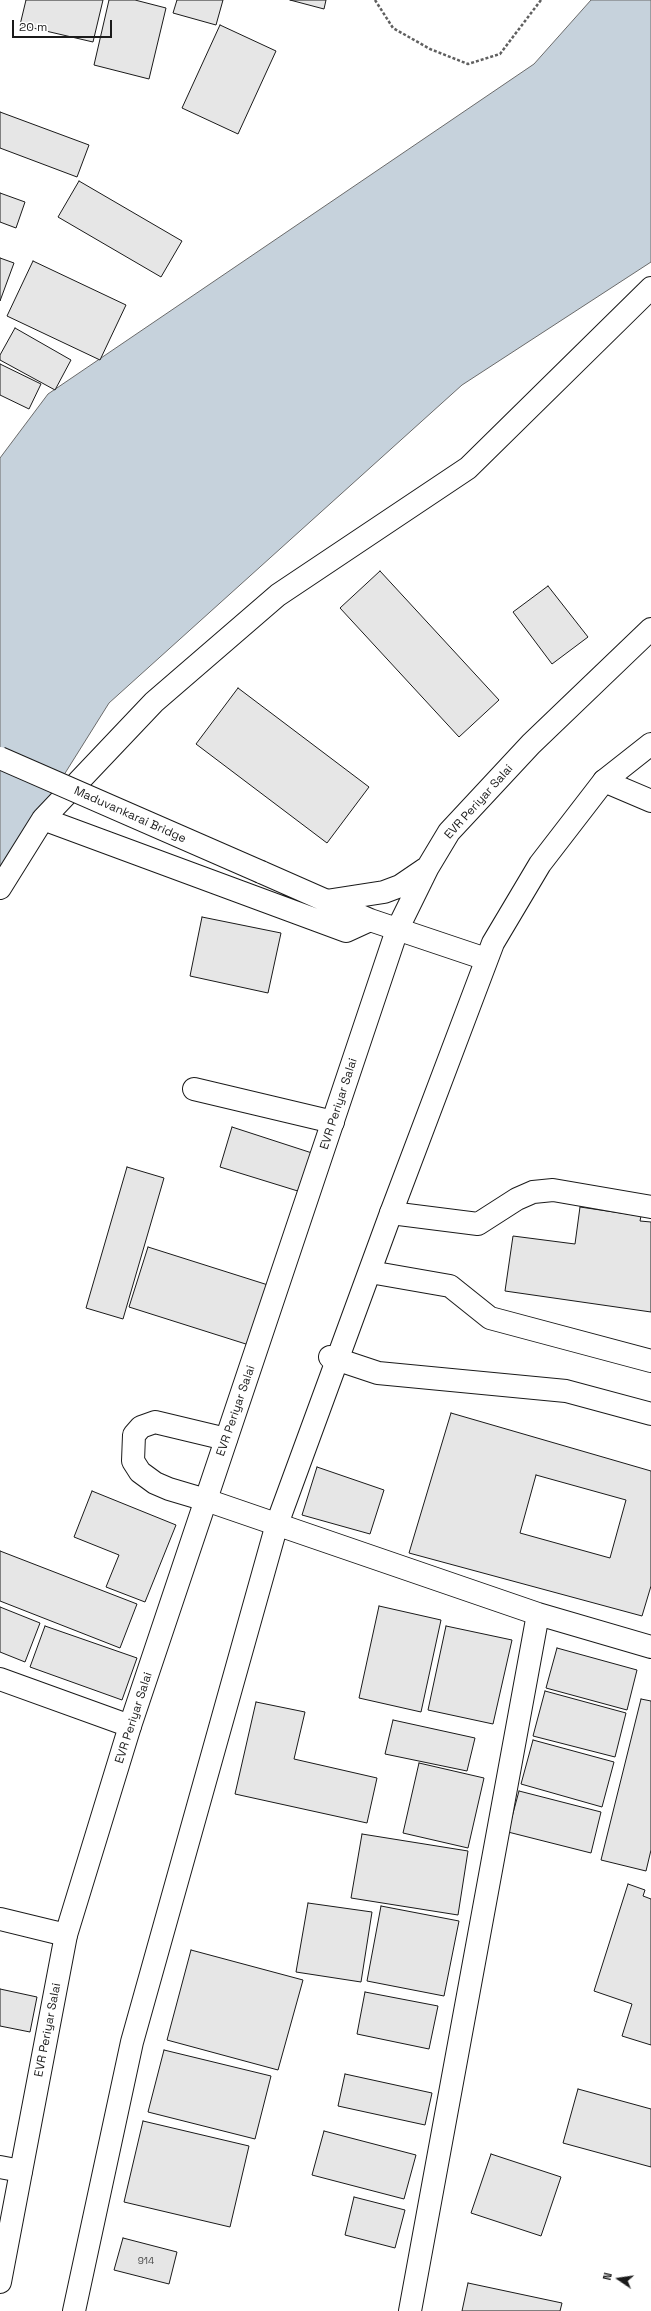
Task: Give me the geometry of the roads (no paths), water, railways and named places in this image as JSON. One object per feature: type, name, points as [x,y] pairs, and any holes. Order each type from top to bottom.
[{"type":"street","points":[[0,888],[43,819],[154,702],[278,595],[468,468],[651,288]]},
{"type":"street","name":"EVR Periyar Salai","points":[[0,2282],[10,2169],[66,1935],[130,1726],[397,930],[428,867],[449,832],[531,744],[651,629]]},
{"type":"street","points":[[74,2311],[132,2042],[277,1524],[334,1358],[370,1272],[486,959],[540,864],[604,781],[651,744]]},
{"type":"street","name":"Maduvankarai Bridge","points":[[0,758],[370,920],[486,959]]},
{"type":"street","points":[[604,781],[651,801]]},
{"type":"street","points":[[43,819],[346,931],[370,920]]},
{"type":"street","points":[[326,901],[384,892],[400,886],[428,867]]},
{"type":"street","points":[[194,1089],[333,1122]]},
{"type":"street","points":[[391,1213],[478,1224],[517,1199],[534,1192],[552,1190],[651,1207]]},
{"type":"street","points":[[370,1272],[450,1286],[490,1318],[651,1361]]},
{"type":"street","points":[[334,1358],[378,1373],[566,1391],[651,1414]]},
{"type":"street","points":[[226,1439],[155,1422],[141,1427],[134,1435],[133,1461],[140,1472],[155,1483],[169,1489],[277,1524],[538,1614],[651,1647]]},
{"type":"street","points":[[410,2311],[538,1614]]},
{"type":"street","points":[[0,1678],[130,1726]]},
{"type":"street","points":[[0,1919],[66,1935]]}]
